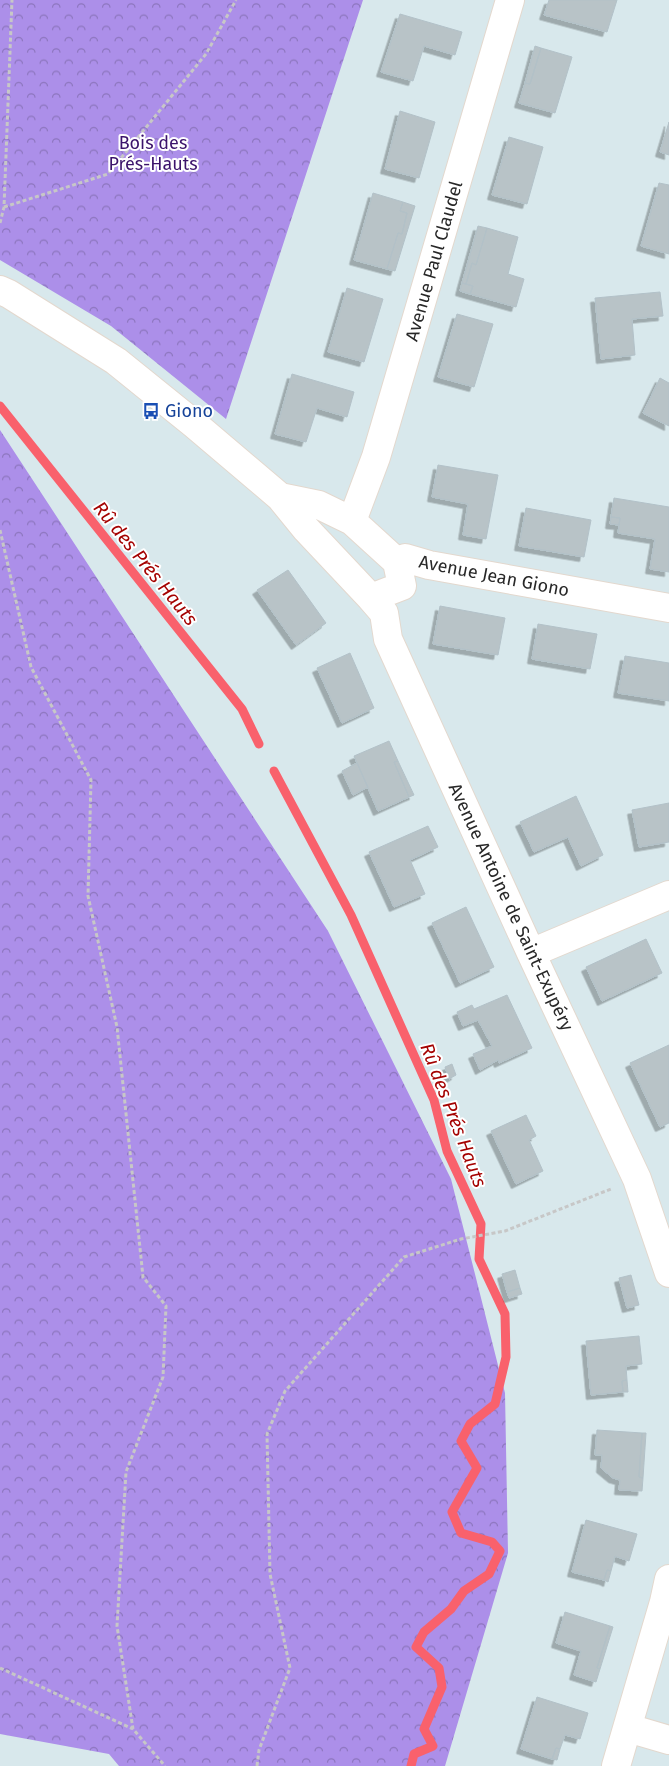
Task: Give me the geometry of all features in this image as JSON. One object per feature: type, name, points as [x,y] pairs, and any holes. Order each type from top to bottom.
[{"type":"street","name":"Avenue Paul Claudel","points":[[352,520],[376,458],[510,0]]},
{"type":"street","name":"Avenue Antoine de Saint-Exupéry","points":[[0,290],[116,360],[194,424],[280,497],[384,613],[388,639],[531,953],[637,1179],[669,1273]]},
{"type":"street","name":"Avenue Jean Giono","points":[[280,497],[319,505],[352,520],[397,562],[405,558],[429,565],[669,608]]},
{"type":"street","points":[[371,598],[402,586],[397,562]]},
{"type":"street","points":[[531,953],[669,894]]},
{"type":"street","points":[[616,1766],[669,1579]]},
{"type":"street","points":[[628,1728],[669,1740]]},
{"type":"path","points":[[0,222],[4,207],[12,0]]},
{"type":"path","points":[[4,207],[108,174],[206,54],[236,0]]},
{"type":"path","points":[[0,530],[31,667],[91,780],[88,896],[117,1027],[142,1277],[166,1306],[163,1377],[126,1472],[118,1626],[133,1729]]},
{"type":"path","points":[[258,1766],[259,1750],[290,1668],[270,1574],[267,1434],[285,1391],[404,1257],[461,1239],[504,1231],[637,1179]]},
{"type":"path","points":[[0,1668],[133,1729],[165,1766]]},
{"type":"green space","name":"Bois des Prés-Hauts","points":[[0,0],[363,0],[226,419],[111,326],[0,260]]},
{"type":"green space","points":[[0,430],[328,931],[451,1179],[505,1393],[508,1553],[445,1766],[119,1766],[109,1754],[0,1734]]},
{"type":"building","points":[[549,0],[617,0],[607,32],[544,15]]},
{"type":"building","points":[[400,14],[462,32],[455,55],[424,46],[413,81],[381,72]]},
{"type":"building","points":[[535,46],[541,48],[530,84],[525,83]]},
{"type":"building","points":[[541,48],[572,57],[555,113],[519,103],[525,83],[530,84]]},
{"type":"building","points":[[400,111],[435,122],[419,178],[385,169]]},
{"type":"building","points":[[669,122],[669,155],[660,152]]},
{"type":"building","points":[[509,137],[543,147],[527,204],[492,195]]},
{"type":"building","points":[[659,183],[669,185],[669,254],[641,246]]},
{"type":"building","points":[[373,193],[403,202],[400,211],[407,213],[402,234],[398,233],[387,269],[354,260]]},
{"type":"building","points":[[403,202],[415,206],[395,271],[387,269],[398,233],[402,234],[407,213],[400,211]]},
{"type":"building","points":[[478,226],[487,228],[476,265],[472,263],[466,284],[462,283]]},
{"type":"building","points":[[487,228],[518,237],[508,274],[524,279],[516,307],[470,294],[473,286],[466,284],[472,263],[476,265]]},
{"type":"building","points":[[462,283],[473,286],[470,294],[460,291]]},
{"type":"building","points":[[347,288],[383,299],[364,362],[328,352]]},
{"type":"building","points":[[660,292],[663,316],[632,319],[635,355],[601,359],[595,298]]},
{"type":"building","points":[[457,314],[493,324],[474,387],[438,377]]},
{"type":"building","points":[[292,374],[354,392],[347,417],[317,408],[306,442],[275,434]]},
{"type":"building","points":[[660,378],[669,383],[669,426],[643,413]]},
{"type":"building","points":[[438,465],[498,475],[486,539],[463,535],[468,504],[432,497]]},
{"type":"building","points":[[614,498],[669,507],[669,572],[650,569],[655,539],[618,533],[620,518],[611,517]]},
{"type":"building","points":[[526,508],[591,520],[584,557],[519,546]]},
{"type":"building","points":[[611,517],[620,518],[619,525],[610,524]]},
{"type":"building","points":[[288,570],[326,623],[296,645],[257,590]]},
{"type":"building","points":[[440,606],[505,618],[498,655],[433,644]]},
{"type":"building","points":[[538,624],[597,634],[590,669],[532,659]]},
{"type":"building","points":[[350,653],[374,708],[342,723],[317,668]]},
{"type":"building","points":[[625,656],[669,663],[669,701],[618,693]]},
{"type":"building","points":[[389,741],[398,761],[394,762],[409,797],[378,811],[354,756]]},
{"type":"building","points":[[398,761],[414,795],[409,797],[394,762]]},
{"type":"building","points":[[357,763],[368,787],[353,795],[342,771]]},
{"type":"building","points":[[576,796],[603,855],[581,866],[568,837],[534,852],[520,822]]},
{"type":"building","points":[[669,803],[669,842],[639,847],[632,810]]},
{"type":"building","points":[[428,826],[438,847],[410,860],[425,894],[394,907],[369,852]]},
{"type":"building","points":[[466,907],[494,967],[460,983],[432,923]]},
{"type":"building","points":[[646,939],[662,973],[602,1001],[586,967]]},
{"type":"building","points":[[507,995],[532,1048],[499,1063],[498,1060],[480,1070],[473,1054],[492,1046],[478,1020],[463,1026],[457,1012],[472,1005],[474,1009]]},
{"type":"building","points":[[669,1045],[669,1123],[660,1127],[630,1063]]},
{"type":"building","points":[[452,1064],[456,1075],[449,1079],[445,1067]]},
{"type":"building","points":[[526,1115],[536,1136],[529,1140],[543,1171],[516,1184],[491,1131]]},
{"type":"building","points":[[515,1270],[520,1288],[507,1292],[502,1274]]},
{"type":"building","points":[[631,1275],[639,1305],[627,1308],[619,1278]]},
{"type":"building","points":[[520,1288],[522,1294],[509,1298],[507,1292]]},
{"type":"building","points":[[639,1336],[642,1364],[626,1366],[627,1380],[622,1381],[623,1392],[591,1395],[586,1341]]},
{"type":"building","points":[[627,1380],[628,1392],[623,1392],[622,1381]]},
{"type":"building","points":[[597,1430],[642,1433],[639,1477],[643,1478],[642,1491],[619,1490],[620,1480],[613,1478],[601,1468],[602,1455],[595,1455]]},
{"type":"building","points":[[642,1433],[646,1433],[643,1478],[639,1477]]},
{"type":"building","points":[[586,1520],[637,1534],[629,1561],[615,1556],[611,1571],[607,1570],[604,1580],[572,1572]]},
{"type":"building","points":[[607,1570],[611,1571],[608,1582],[604,1580]]},
{"type":"building","points":[[565,1612],[610,1626],[597,1668],[600,1669],[596,1682],[574,1675],[581,1651],[556,1643]]},
{"type":"building","points":[[610,1626],[613,1627],[600,1669],[597,1668]]},
{"type":"building","points":[[537,1697],[588,1713],[580,1739],[565,1735],[560,1749],[556,1748],[552,1759],[521,1749]]},
{"type":"building","points":[[556,1748],[560,1749],[557,1760],[552,1759]]},
{"type":"waterway","name":"Rû des Prés Hauts","points":[[0,406],[242,709],[259,744]]},
{"type":"waterway","name":"Rû des Prés Hauts","points":[[274,771],[351,915],[434,1100],[447,1151],[481,1224],[479,1259],[505,1314],[506,1357],[495,1404],[470,1424],[461,1441],[477,1468],[452,1512],[461,1533],[492,1542],[500,1551],[489,1574],[464,1591],[451,1609],[424,1632],[416,1647],[439,1668],[442,1687],[424,1729],[433,1746],[414,1754],[411,1766]]},
{"type":"place","name":"Giono","points":[[151,411]]}]
